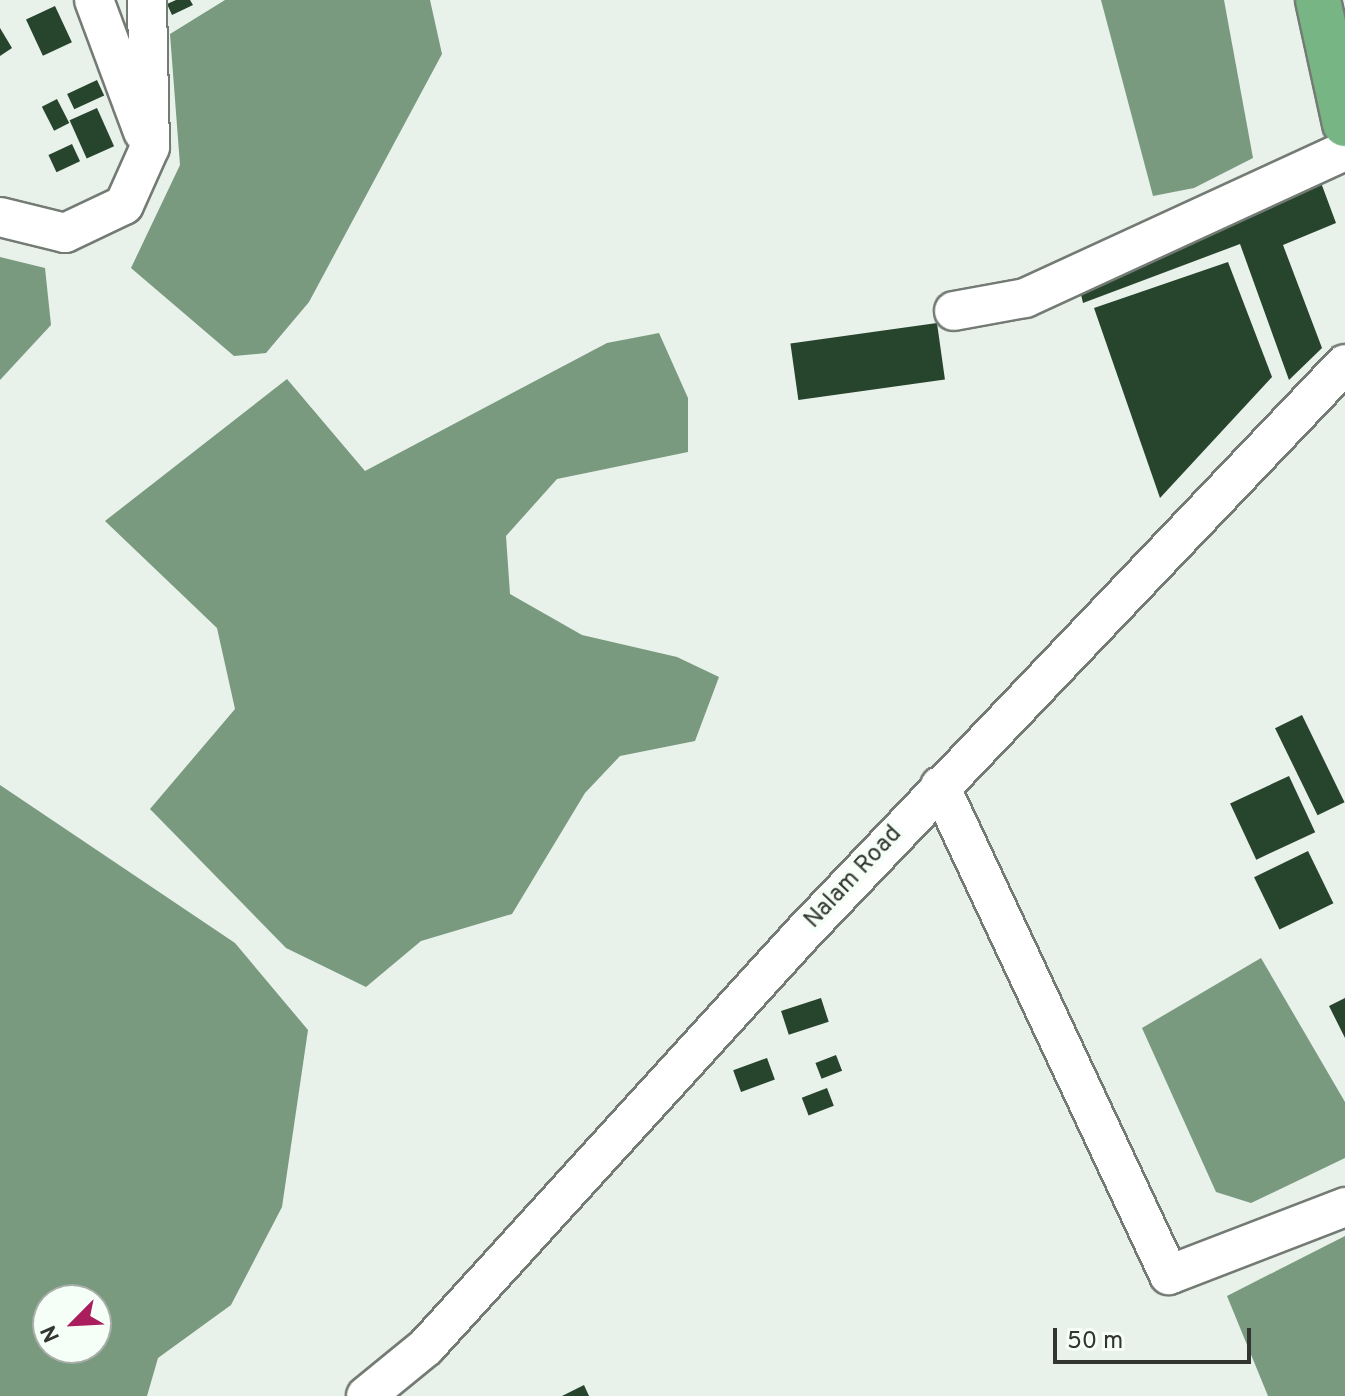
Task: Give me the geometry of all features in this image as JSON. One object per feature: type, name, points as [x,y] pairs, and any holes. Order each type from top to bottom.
[{"type":"highway","points":[[1318,0],[1345,124]]},
{"type":"street","points":[[94,0],[101,36],[150,147]]},
{"type":"street","points":[[0,217],[65,233],[124,205],[150,147],[147,0]]},
{"type":"street","points":[[954,311],[1025,298],[1345,151]]},
{"type":"street","name":"Nalam Road","points":[[366,1396],[465,1306],[940,786],[1345,364]]},
{"type":"street","points":[[940,786],[1169,1275],[1345,1207]]},
{"type":"shaded area","points":[[225,0],[430,0],[442,54],[309,302],[266,353],[234,356],[131,268],[180,165],[170,34]]},
{"type":"shaded area","points":[[1101,0],[1224,0],[1253,158],[1194,188],[1153,196]]},
{"type":"shaded area","points":[[0,257],[45,268],[51,325],[0,380]]},
{"type":"shaded area","points":[[659,333],[688,398],[688,452],[557,479],[506,536],[510,594],[582,635],[677,657],[719,677],[695,741],[620,756],[585,793],[512,914],[421,941],[366,987],[286,948],[150,809],[235,709],[217,628],[105,521],[287,379],[365,471],[607,343]]},
{"type":"shaded area","points":[[0,785],[235,943],[308,1030],[282,1207],[231,1305],[158,1358],[147,1396],[0,1396]]},
{"type":"shaded area","points":[[1261,958],[1345,1102],[1345,1158],[1251,1203],[1216,1192],[1142,1028]]},
{"type":"shaded area","points":[[1345,1236],[1345,1396],[1268,1396],[1227,1296]]},
{"type":"building","points":[[190,0],[193,5],[172,15],[167,4]]},
{"type":"building","points":[[55,6],[72,42],[43,56],[26,20]]},
{"type":"building","points":[[0,28],[12,48],[0,56]]},
{"type":"building","points":[[97,80],[104,95],[74,109],[67,94]]},
{"type":"building","points":[[57,99],[69,123],[54,131],[42,107]]},
{"type":"building","points":[[97,108],[114,146],[87,159],[70,120]]},
{"type":"building","points":[[72,144],[80,161],[56,172],[48,155]]},
{"type":"building","points":[[1320,180],[1336,223],[1283,245],[1322,348],[1289,380],[1240,244],[1083,303],[1077,278]]},
{"type":"building","points":[[1228,262],[1272,377],[1160,498],[1094,308]]},
{"type":"building","points":[[937,323],[945,379],[798,400],[790,344]]},
{"type":"building","points":[[1302,715],[1345,802],[1318,815],[1275,728]]},
{"type":"building","points":[[1289,776],[1315,832],[1256,860],[1230,803]]},
{"type":"building","points":[[1308,851],[1333,903],[1279,929],[1254,877]]},
{"type":"building","points":[[821,998],[829,1022],[789,1035],[781,1011]]},
{"type":"building","points":[[1345,998],[1345,1038],[1329,1006]]},
{"type":"building","points":[[836,1055],[842,1071],[822,1079],[815,1063]]},
{"type":"building","points":[[767,1058],[775,1080],[741,1092],[733,1070]]},
{"type":"building","points":[[827,1088],[834,1106],[809,1115],[802,1098]]},
{"type":"building","points":[[584,1385],[589,1396],[562,1396]]}]
